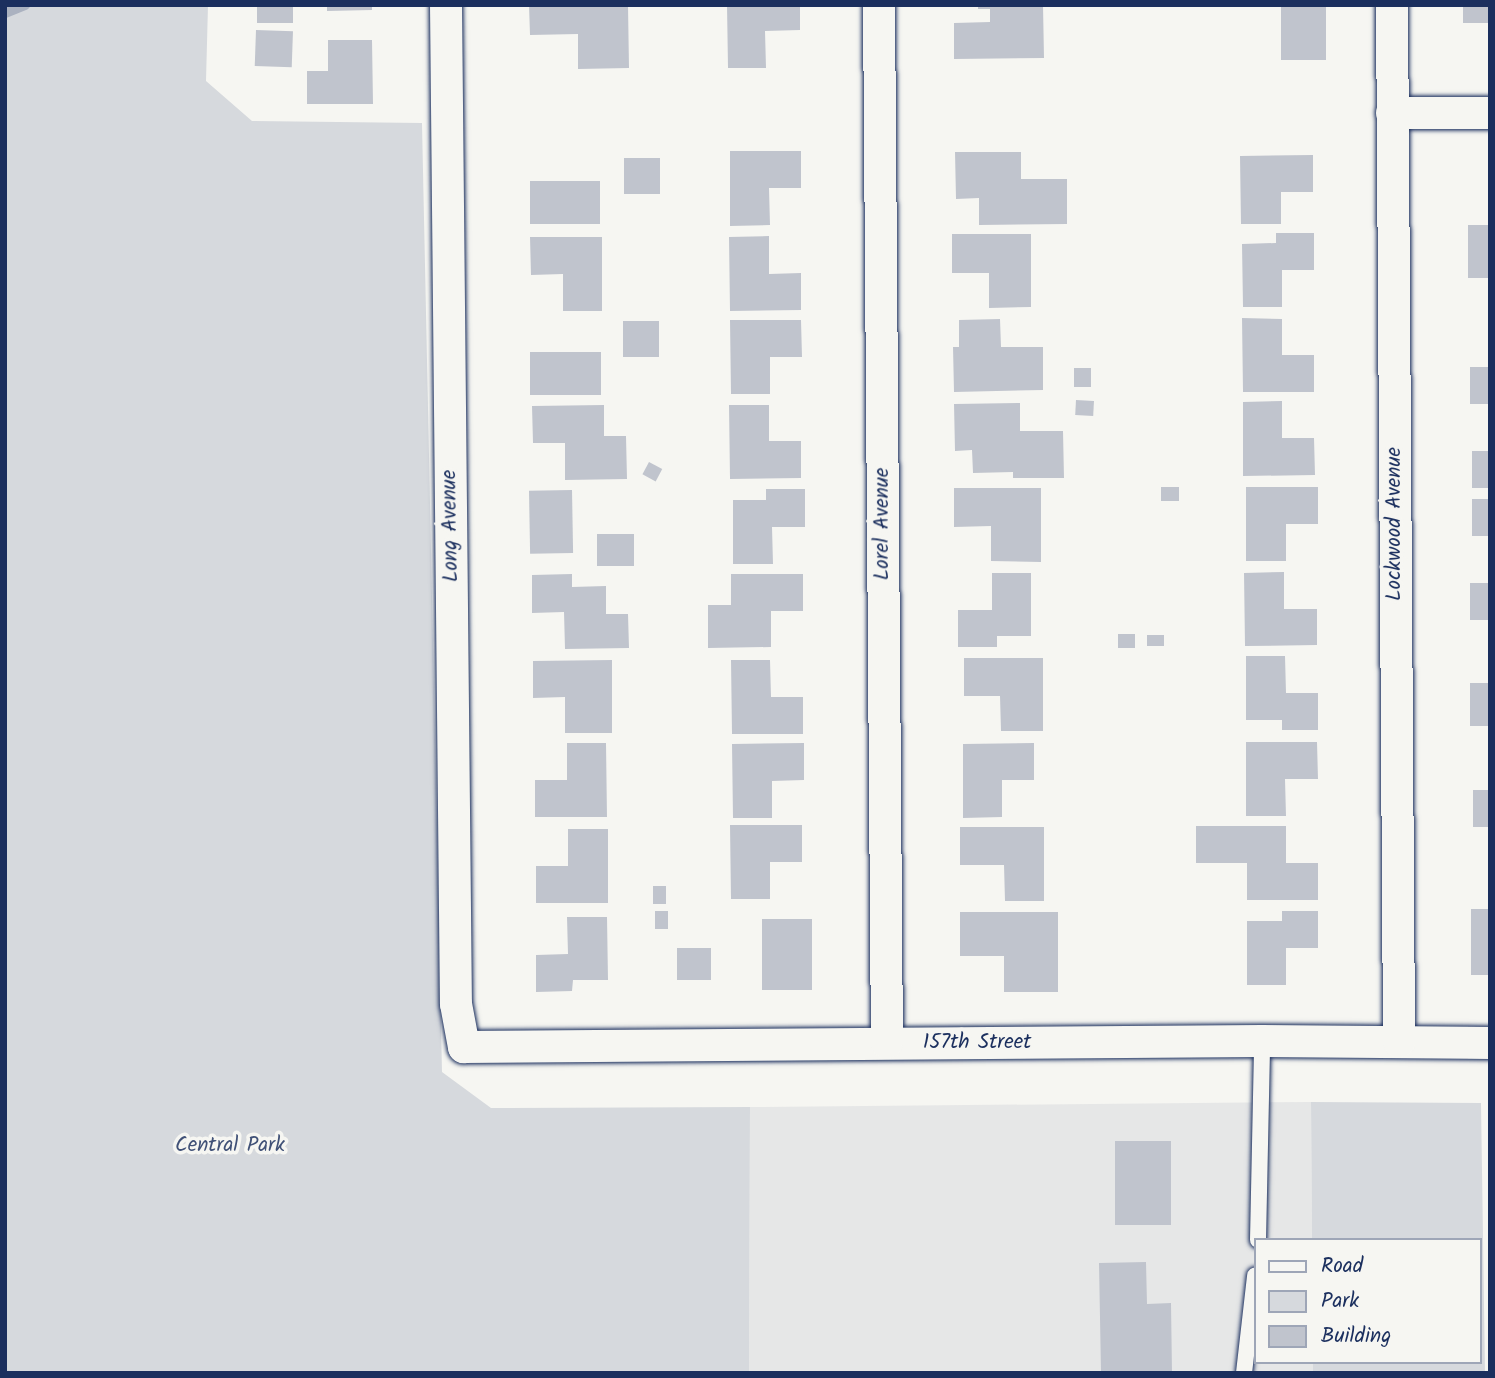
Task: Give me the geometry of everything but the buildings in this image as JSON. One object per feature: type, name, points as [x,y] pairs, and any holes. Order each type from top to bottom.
[{"type":"street","name":"Long Avenue","points":[[446,5],[456,1004],[464,1047]]},
{"type":"street","name":"Lorel Avenue","points":[[879,5],[887,1043]]},
{"type":"street","name":"Lockwood Avenue","points":[[1392,5],[1399,1042]]},
{"type":"street","points":[[1392,113],[1490,113]]},
{"type":"street","name":"157th Street","points":[[464,1047],[1262,1041],[1490,1043]]},
{"type":"lane","points":[[1258,1238],[1262,1041]]},
{"type":"lane","points":[[1244,1373],[1254,1285]]},
{"type":"shaded area","points":[[1311,1102],[1312,1238],[1254,1238],[1254,1364],[1313,1364],[1313,1373],[749,1373],[750,1107]]},
{"type":"green space","name":"Central Park","points":[[5,5],[208,5],[206,81],[252,121],[422,123],[442,1072],[491,1108],[750,1107],[749,1373],[5,1373]]},
{"type":"green space","points":[[1311,1102],[1481,1103],[1485,1373],[1313,1373],[1313,1364],[1481,1364],[1481,1238],[1312,1238]]},
{"type":"waterway","points":[[5,13],[25,5]]}]
